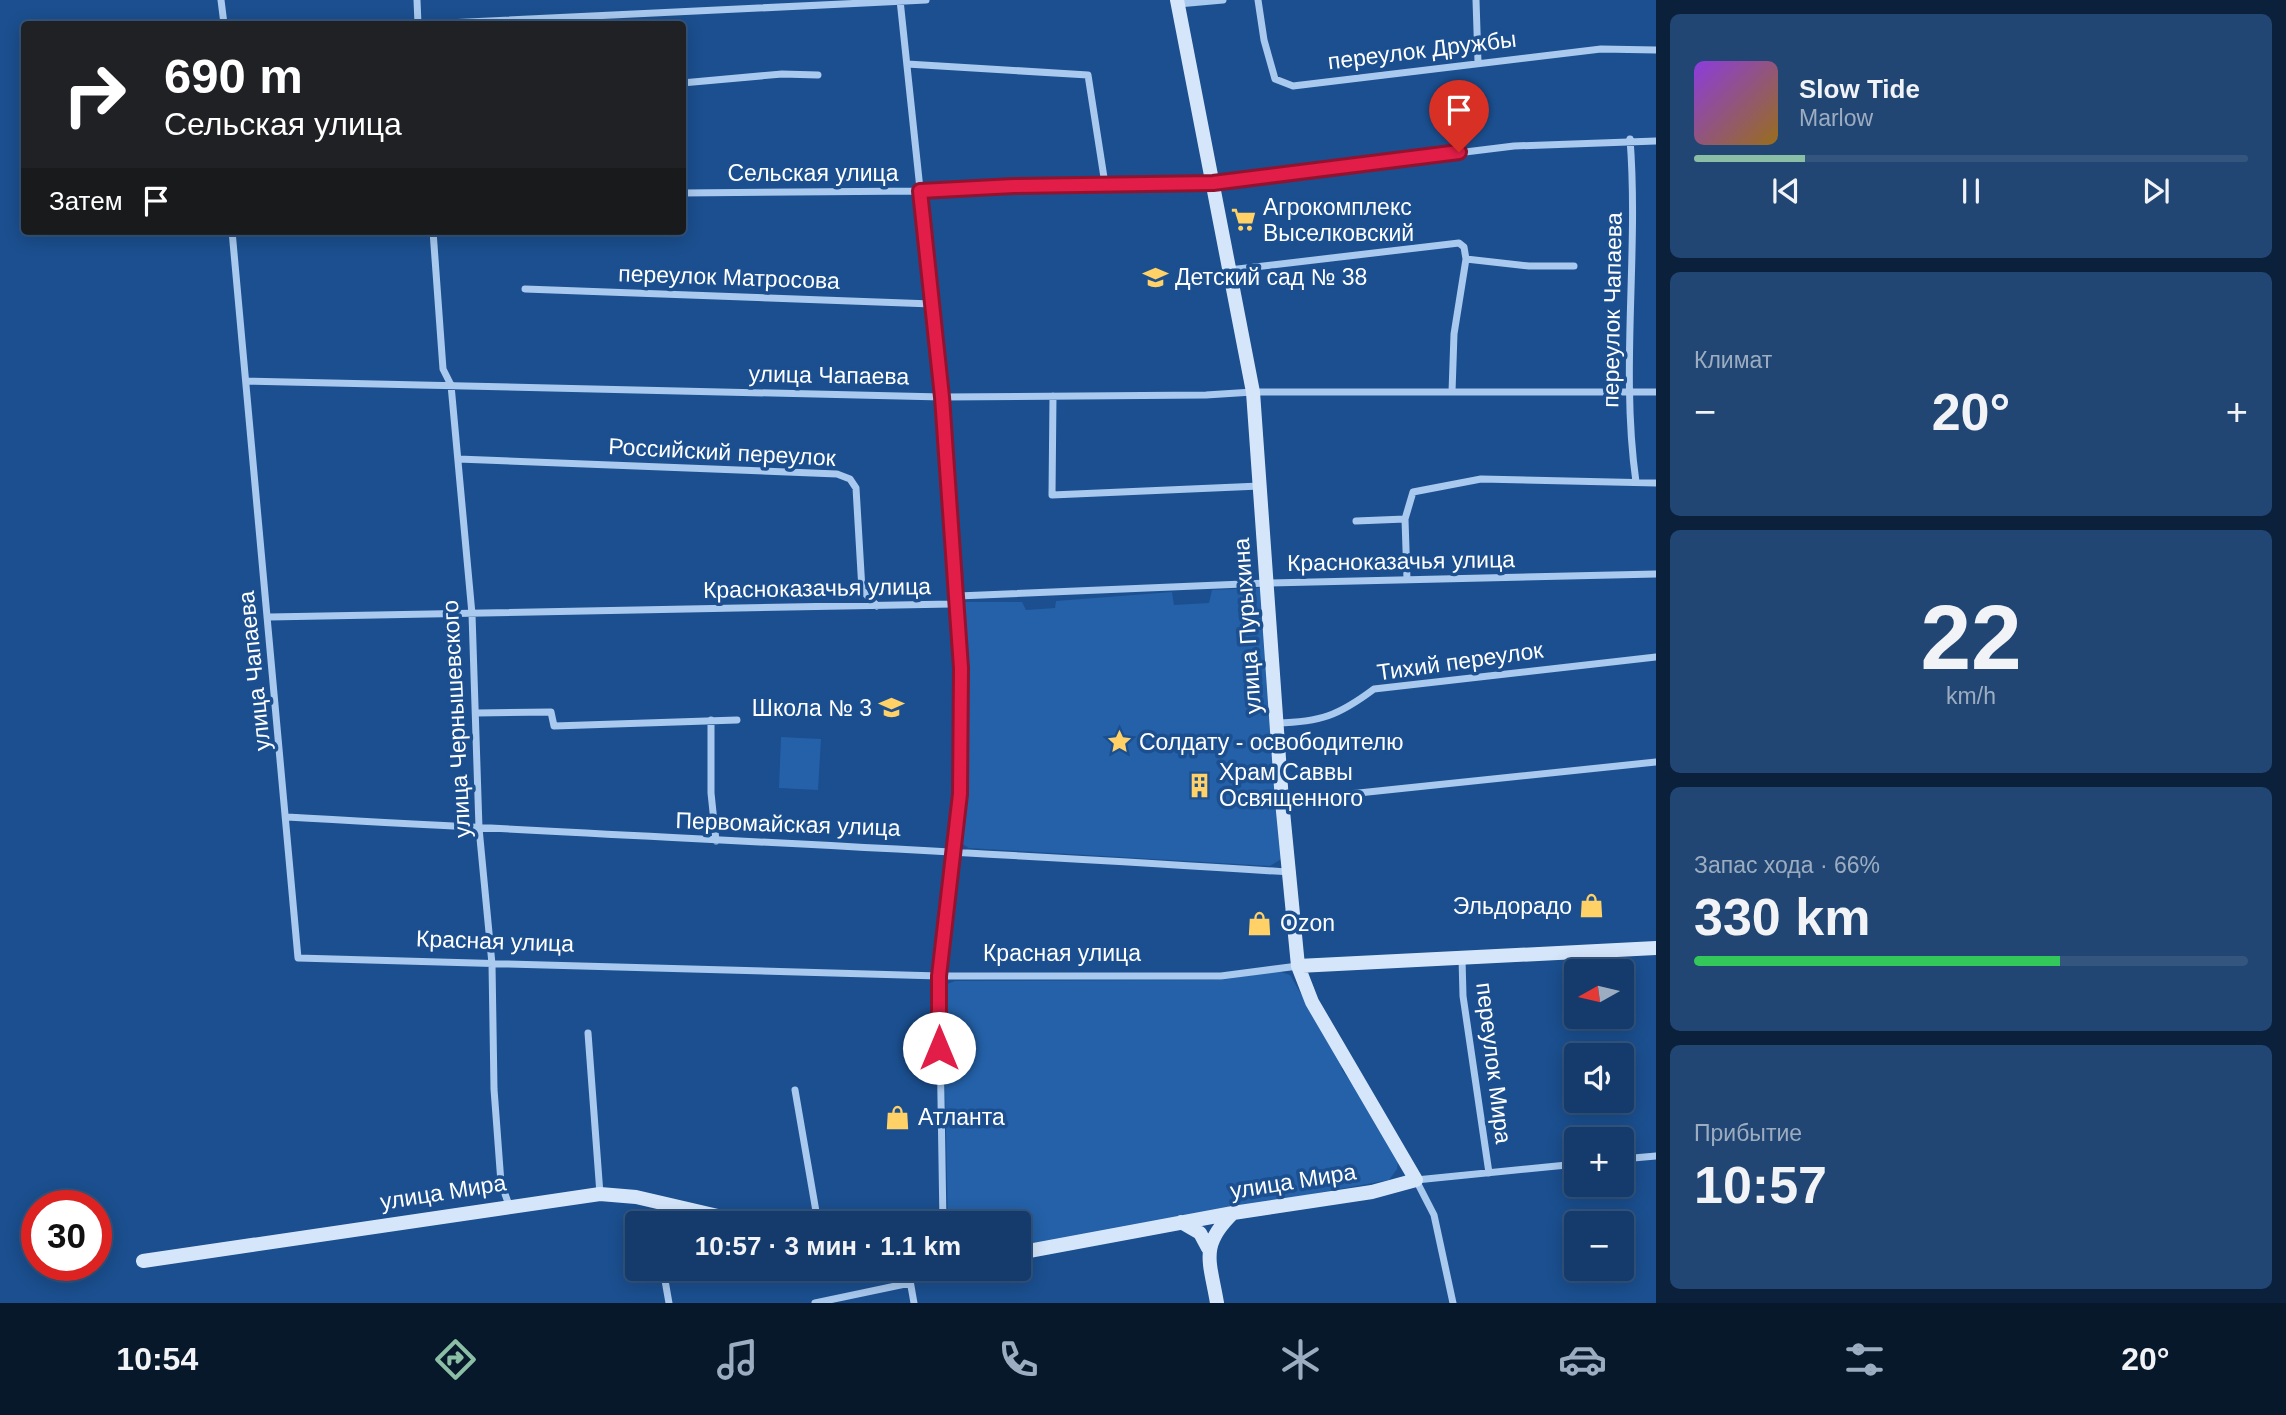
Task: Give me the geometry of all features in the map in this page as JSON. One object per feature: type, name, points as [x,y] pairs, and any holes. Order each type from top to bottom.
[{"type":"street","points":[[221,0],[223,21]]},
{"type":"street","points":[[417,0],[418,21]]},
{"type":"street","points":[[900,0],[942,397],[958,596],[962,733],[956,850],[939,976],[943,1211]]},
{"type":"street","points":[[485,21],[926,0]]},
{"type":"street","points":[[1177,2],[1223,0]]},
{"type":"street","name":"переулок Дружбы","points":[[1258,0],[1270,66],[1275,79],[1282,84],[1293,86],[1601,49],[1656,50]]},
{"type":"street","points":[[1476,0],[1478,62]]},
{"type":"street","name":"улица Пурыхина","points":[[1177,2],[1253,392],[1282,801],[1298,966],[1311,1002],[1434,1215],[1452,1303]]},
{"type":"street","points":[[907,64],[1088,75],[1105,184]]},
{"type":"street","points":[[686,83],[782,74],[818,75]]},
{"type":"street","name":"Сельская улица","points":[[686,193],[920,191],[1213,183],[1514,146],[1630,139],[1656,141]]},
{"type":"street","name":"переулок Чапаева","points":[[1630,139],[1634,257],[1630,392],[1636,482]]},
{"type":"street","name":"улица Чапаева","points":[[232,235],[248,381],[251,455],[269,617],[287,817],[287,859],[298,958]]},
{"type":"street","name":"улица Чернышевского","points":[[433,235],[443,369],[451,385],[472,614],[479,828],[492,964],[494,1089],[501,1183],[509,1205]]},
{"type":"street","points":[[1229,270],[1459,243],[1464,247],[1466,259],[1454,334],[1452,392]]},
{"type":"street","points":[[1466,259],[1529,266],[1574,265]]},
{"type":"street","name":"переулок Матросова","points":[[525,289],[932,304]]},
{"type":"street","name":"улица Чапаева","points":[[248,381],[942,397],[1253,392],[1656,392]]},
{"type":"street","points":[[1053,396],[1052,495],[1259,486]]},
{"type":"street","name":"Российский переулок","points":[[458,459],[837,474],[850,479],[856,488],[862,590],[877,606]]},
{"type":"street","points":[[1408,580],[1405,519],[1413,492],[1481,479],[1656,483]]},
{"type":"street","points":[[1356,522],[1405,519]]},
{"type":"street","name":"Красноказачья улица","points":[[269,617],[952,604],[958,596],[1267,583],[1656,575]]},
{"type":"street","name":"Тихий переулок","points":[[1277,723],[1314,722],[1358,701],[1374,689],[1656,657]]},
{"type":"street","points":[[477,713],[551,712],[554,726],[737,720]]},
{"type":"street","points":[[711,720],[716,841]]},
{"type":"street","points":[[1282,801],[1656,762]]},
{"type":"street","name":"Первомайская улица","points":[[287,817],[716,841],[956,850],[1289,872]]},
{"type":"street","name":"Красная улица","points":[[298,958],[939,976],[1221,976],[1298,966],[1656,948]]},
{"type":"street","name":"переулок Мира","points":[[1462,958],[1463,996],[1489,1173]]},
{"type":"street","points":[[588,1033],[600,1194]]},
{"type":"street","points":[[795,1090],[816,1211]]},
{"type":"street","points":[[1634,1158],[1656,1156]]},
{"type":"street","name":"улица Мира","points":[[1031,1251],[1233,1213],[1372,1192],[1416,1181],[1564,1165]]},
{"type":"street","name":"улица Мира","points":[[143,1261],[509,1205],[600,1194],[696,1211]]},
{"type":"street","points":[[666,1211],[670,1205]]},
{"type":"street","points":[[1208,1248],[1219,1227],[1233,1213]]},
{"type":"street","points":[[1181,1222],[1200,1233],[1208,1248],[1217,1303]]},
{"type":"street","points":[[665,1281],[669,1303]]},
{"type":"street","points":[[815,1303],[910,1283],[914,1303]]},
{"type":"shaded area","points":[[1261,588],[1283,858],[1270,866],[969,848],[962,844],[967,715],[960,602],[1022,602],[1026,610],[1055,608],[1056,601],[1172,592],[1174,605],[1209,603],[1212,590]]},
{"type":"shaded area","points":[[781,737],[821,739],[818,790],[779,788]]},
{"type":"shaded area","points":[[1278,971],[1290,975],[1340,1061],[1342,1070],[1361,1096],[1398,1161],[1397,1169],[1389,1180],[1031,1246],[1031,1211],[948,1211],[943,992],[947,984],[955,981],[1221,980]]},
{"type":"place","name":"Агрокомплекс Выселковский","points":[[1243,220]]},
{"type":"place","name":"Детский сад № 38","points":[[1155,277]]},
{"type":"place","name":"Школа № 3","points":[[892,708]]},
{"type":"place","name":"Солдату - освободителю","points":[[1119,742]]},
{"type":"place","name":"Храм Саввы Освященного","points":[[1199,785]]},
{"type":"place","name":"Эльдорадо","points":[[1592,906]]},
{"type":"place","name":"Ozon","points":[[1260,923]]},
{"type":"place","name":"Атланта","points":[[898,1117]]},
{"type":"route","points":[[939,1048],[939,976],[956,850],[960,794],[961,668],[942,397],[920,191],[1014,186],[1213,183],[1459,152]]}]
